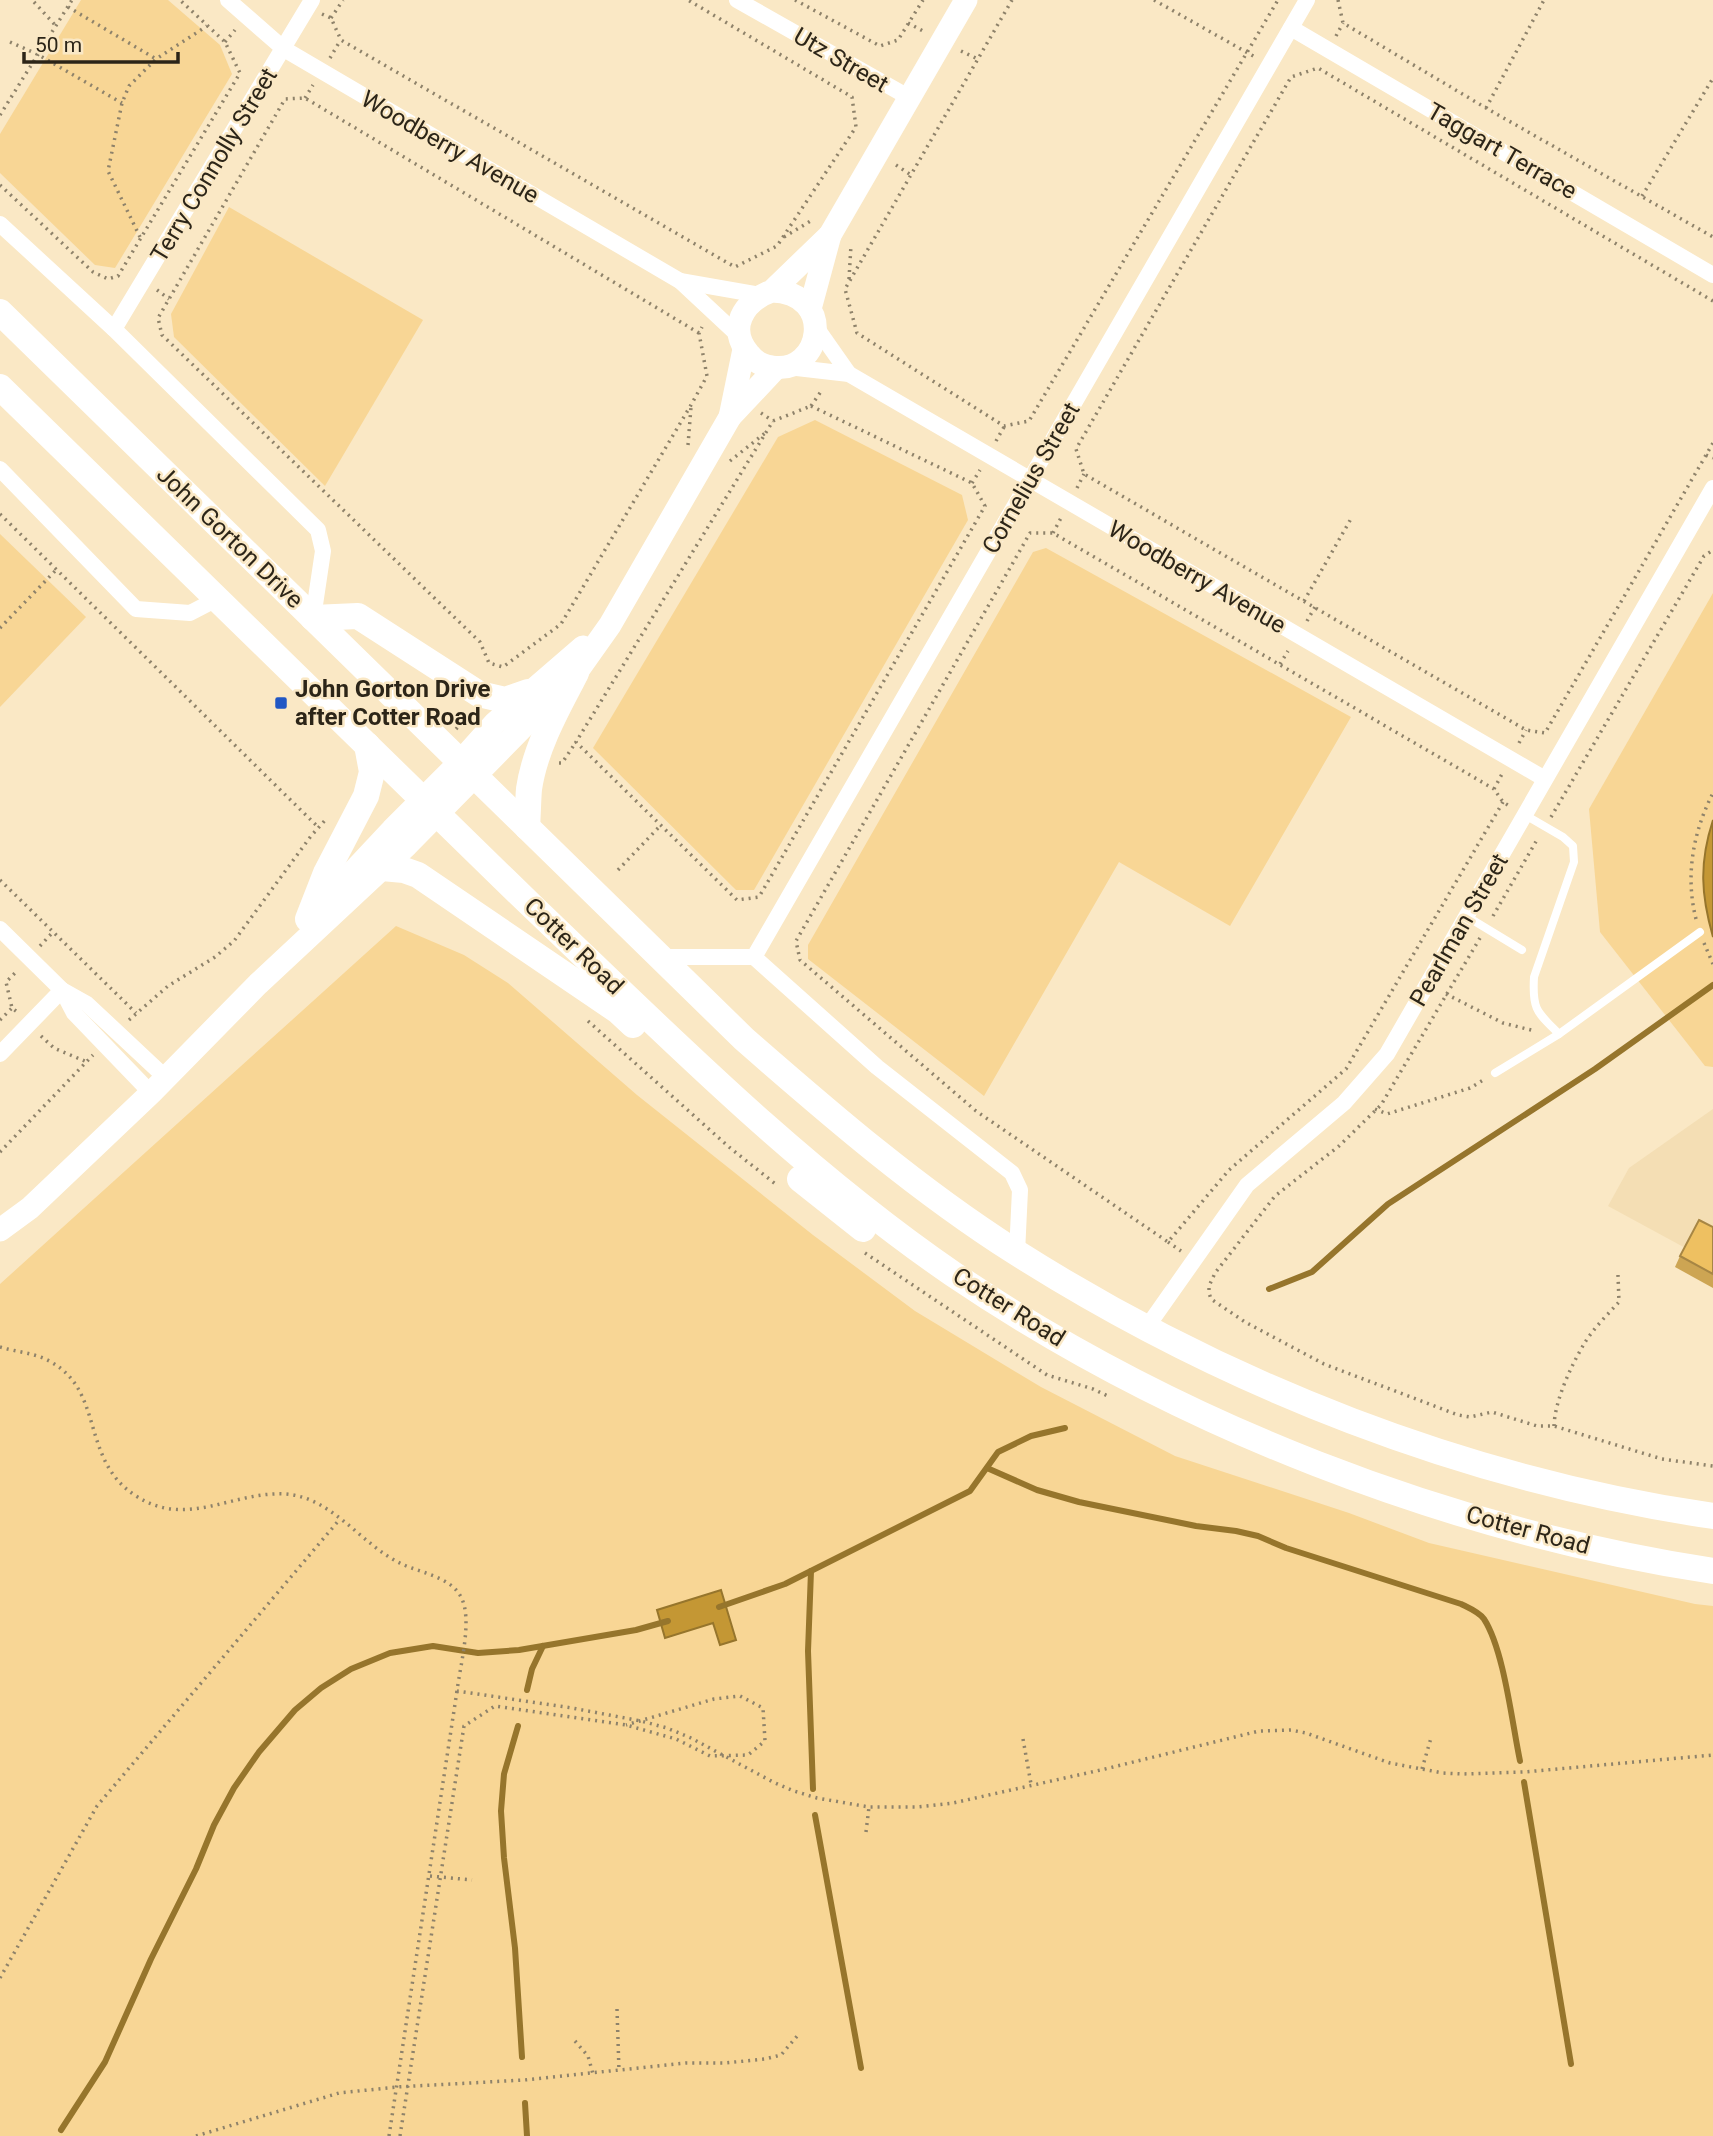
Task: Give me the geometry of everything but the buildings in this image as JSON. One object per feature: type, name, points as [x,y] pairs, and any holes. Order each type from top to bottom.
[{"type":"main road","name":"John Gorton Drive","points":[[0,312],[468,768]]},
{"type":"main road","points":[[0,387],[430,807]]},
{"type":"main road","points":[[313,618],[358,616],[479,695],[505,700],[528,692]]},
{"type":"main road","points":[[527,827],[529,788],[537,758],[550,723],[576,673]]},
{"type":"main road","points":[[309,919],[326,873],[366,796],[372,772],[367,745]]},
{"type":"main road","name":"Cotter Road","points":[[468,768],[744,1039],[821,1106],[906,1174],[1017,1253],[1147,1327],[1284,1394],[1421,1445],[1505,1472],[1604,1496],[1713,1516]]},
{"type":"main road","name":"Cotter Road","points":[[430,807],[726,1092],[836,1186],[952,1273],[1053,1335],[1138,1382],[1213,1419],[1278,1449],[1347,1475],[1510,1528],[1653,1562],[1713,1571]]},
{"type":"main road","points":[[382,868],[404,870],[418,875],[618,1011],[729,1118],[828,1203],[902,1258],[952,1273]]},
{"type":"street","name":"Woodberry Avenue","points":[[228,0],[284,49],[680,281],[742,343]]},
{"type":"street","name":"Terry Connolly Street","points":[[114,330],[312,0]]},
{"type":"street","name":"Utz Street","points":[[737,0],[909,98]]},
{"type":"street","points":[[730,417],[742,343],[739,324],[743,312],[750,302],[766,293],[830,235],[966,0]]},
{"type":"street","name":"Cornelius Street","points":[[754,957],[1307,0]]},
{"type":"street","name":"Taggart Terrace","points":[[1291,28],[1713,275]]},
{"type":"street","points":[[0,224],[114,330],[318,530],[323,551],[313,618]]},
{"type":"street","points":[[742,343],[752,358],[763,365],[782,367],[800,361],[809,352],[814,340],[813,318],[830,235]]},
{"type":"street","name":"Woodberry Avenue","points":[[680,281],[766,293]]},
{"type":"street","points":[[766,293],[784,292],[795,296],[806,303],[813,318]]},
{"type":"street","name":"Woodberry Avenue","points":[[813,318],[849,374]]},
{"type":"street","name":"Woodberry Avenue","points":[[782,367],[849,374],[1545,779]]},
{"type":"street","points":[[258,984],[309,919],[430,807],[468,768],[576,673],[610,625],[730,417],[782,367]]},
{"type":"street","points":[[0,469],[136,609],[190,613],[217,599]]},
{"type":"street","name":"Pearlman Street","points":[[1147,1327],[1247,1185],[1344,1103],[1387,1054],[1545,779],[1708,506],[1713,488]]},
{"type":"street","points":[[468,768],[495,723],[528,692],[610,625]]},
{"type":"street","points":[[0,1230],[30,1208],[159,1086],[258,984],[382,868],[430,807]]},
{"type":"street","points":[[0,929],[62,990],[87,1004],[117,1031],[159,1086]]},
{"type":"street","points":[[661,957],[754,957],[877,1067],[1012,1173],[1020,1190],[1017,1253]]},
{"type":"street","points":[[62,990],[74,1013],[104,1044],[159,1086]]},
{"type":"street","points":[[0,1054],[62,990]]},
{"type":"lane","points":[[1525,815],[1563,837],[1573,846],[1574,862],[1533,986],[1536,1012],[1559,1034]]},
{"type":"lane","points":[[1466,916],[1522,950]]},
{"type":"lane","points":[[1495,1073],[1559,1034],[1700,932]]},
{"type":"path","points":[[0,115],[72,0]]},
{"type":"path","points":[[0,185],[93,272],[108,278],[118,276],[240,73],[225,42],[180,0]]},
{"type":"path","points":[[342,0],[331,18],[341,40],[735,267],[777,246],[856,127],[852,97],[688,0]]},
{"type":"path","points":[[795,0],[880,46],[898,40],[923,0]]},
{"type":"path","points":[[1012,0],[845,289],[857,333],[1004,426],[1029,421],[1278,0]]},
{"type":"path","points":[[1154,0],[1270,65]]},
{"type":"path","points":[[1338,0],[1343,23],[1713,237]]},
{"type":"path","points":[[1486,108],[1544,0]]},
{"type":"path","points":[[34,2],[55,26]]},
{"type":"path","points":[[68,7],[156,59]]},
{"type":"path","points":[[140,238],[108,171],[122,103],[129,86],[156,59],[207,26]]},
{"type":"path","points":[[10,42],[37,54],[122,103]]},
{"type":"path","points":[[1713,301],[1318,68],[1291,77],[1076,449],[1084,474],[1527,730],[1545,733],[1713,443]]},
{"type":"path","points":[[1642,197],[1713,78]]},
{"type":"path","points":[[305,98],[699,333],[707,376],[561,624],[503,667],[489,663],[480,642],[162,335],[158,318],[285,99],[305,98]]},
{"type":"path","points":[[551,764],[562,763],[576,742],[773,421],[811,406],[972,483],[985,506],[759,897],[737,900],[576,742]]},
{"type":"path","points":[[1706,455],[1713,458]]},
{"type":"path","points":[[0,514],[318,827]]},
{"type":"path","points":[[1304,601],[1352,517]]},
{"type":"path","points":[[1030,533],[1053,533],[1494,789],[1503,802],[1346,1069],[1229,1170],[1168,1242],[976,1111],[800,960],[796,941],[1030,533]]},
{"type":"path","points":[[0,628],[57,569]]},
{"type":"path","points":[[1700,932],[1694,910],[1692,861],[1698,831],[1713,793]]},
{"type":"path","points":[[117,1031],[168,986],[215,957],[234,941],[327,818]]},
{"type":"path","points":[[618,870],[660,826]]},
{"type":"path","points":[[0,880],[136,1014]]},
{"type":"path","points":[[1706,950],[1713,963]]},
{"type":"path","points":[[0,976],[6,982]]},
{"type":"path","points":[[1428,984],[1503,1023],[1522,1029],[1559,1034]]},
{"type":"path","points":[[0,1020],[12,1007]]},
{"type":"path","points":[[28,1025],[54,1048],[87,1062]]},
{"type":"path","points":[[0,1152],[104,1044]]},
{"type":"path","points":[[1375,1109],[1387,1114],[1471,1088],[1495,1073]]},
{"type":"path","points":[[1554,1426],[1554,1414],[1561,1393],[1585,1342],[1619,1302],[1618,1275]]},
{"type":"path","points":[[1216,1304],[1324,1364],[1458,1415],[1470,1417],[1492,1412],[1537,1426],[1554,1426],[1661,1458],[1713,1466]]},
{"type":"path","points":[[0,1347],[51,1362],[73,1380],[86,1406],[98,1447],[108,1468],[121,1485],[149,1503],[185,1510],[274,1494],[292,1495],[318,1504],[391,1559],[455,1588],[465,1606],[465,1635],[457,1691],[389,2136]]},
{"type":"path","points":[[0,1978],[97,1806],[340,1519]]},
{"type":"path","points":[[457,1691],[572,1708],[667,1728],[794,1791],[869,1807],[936,1806],[1276,1729],[1306,1733],[1390,1763],[1443,1773],[1488,1774],[1713,1755]]},
{"type":"path","points":[[400,2136],[464,1726],[495,1706],[626,1725],[676,1739],[710,1756],[748,1755],[765,1741],[763,1708],[740,1696],[714,1699],[626,1725]]},
{"type":"path","points":[[1422,1769],[1431,1738]]},
{"type":"path","points":[[1023,1739],[1031,1784]]},
{"type":"path","points":[[866,1832],[869,1807]]},
{"type":"path","points":[[430,1876],[472,1880]]},
{"type":"path","points":[[617,2009],[619,2071]]},
{"type":"path","points":[[196,2136],[339,2093],[593,2074],[686,2063],[765,2059],[781,2055],[797,2035]]},
{"type":"path","points":[[575,2041],[588,2056],[593,2074]]},
{"type":"shaded area","points":[[81,0],[168,0],[220,45],[232,74],[115,268],[95,265],[0,173],[0,134]]},
{"type":"shaded area","points":[[229,207],[423,320],[325,486],[174,337],[171,314]]},
{"type":"shaded area","points":[[815,420],[962,495],[968,520],[754,890],[736,890],[593,748],[778,437]]},
{"type":"shaded area","points":[[0,534],[86,617],[0,707]]},
{"type":"shaded area","points":[[1046,548],[1351,717],[1230,926],[1119,862],[984,1096],[808,959],[808,945],[1033,552]]},
{"type":"shaded area","points":[[1713,593],[1713,1067],[1705,1066],[1600,932],[1589,809]]},
{"type":"shaded area","points":[[1713,820],[1713,937],[1703,879],[1705,851]]},
{"type":"shaded area","points":[[396,926],[464,955],[508,983],[637,1095],[813,1235],[915,1311],[1041,1387],[1175,1456],[1349,1513],[1429,1543],[1713,1606],[1713,2136],[0,2136],[0,1284]]},
{"type":"shaded area","points":[[1713,1109],[1713,1263],[1608,1206],[1629,1168]]},
{"type":"shaded area","points":[[721,1590],[736,1640],[720,1645],[713,1623],[665,1638],[657,1610]]},
{"type":"waterway","points":[[1269,1289],[1312,1272],[1388,1204],[1595,1069],[1713,985]]},
{"type":"waterway","points":[[719,1607],[785,1584],[970,1491],[998,1452],[1031,1436],[1065,1428]]},
{"type":"waterway","points":[[987,1468],[1037,1490],[1079,1502],[1258,1536],[1286,1548],[1474,1610],[1484,1619],[1497,1649],[1520,1761]]},
{"type":"waterway","points":[[811,1571],[808,1651],[813,1789]]},
{"type":"waterway","points":[[61,2130],[105,2062],[214,1825],[234,1788],[259,1752],[295,1710],[321,1688],[351,1669],[390,1653],[433,1646],[478,1653],[519,1650],[636,1630],[668,1621]]},
{"type":"waterway","points":[[527,1690],[532,1669],[543,1646]]},
{"type":"waterway","points":[[518,1726],[504,1774],[501,1811],[515,1948],[522,2057]]},
{"type":"waterway","points":[[1524,1782],[1571,2064]]},
{"type":"waterway","points":[[815,1815],[861,2068]]},
{"type":"waterway","points":[[525,2103],[527,2136]]},
{"type":"place","name":"John Gorton Drive after Cotter Road","points":[[281,703]]}]
